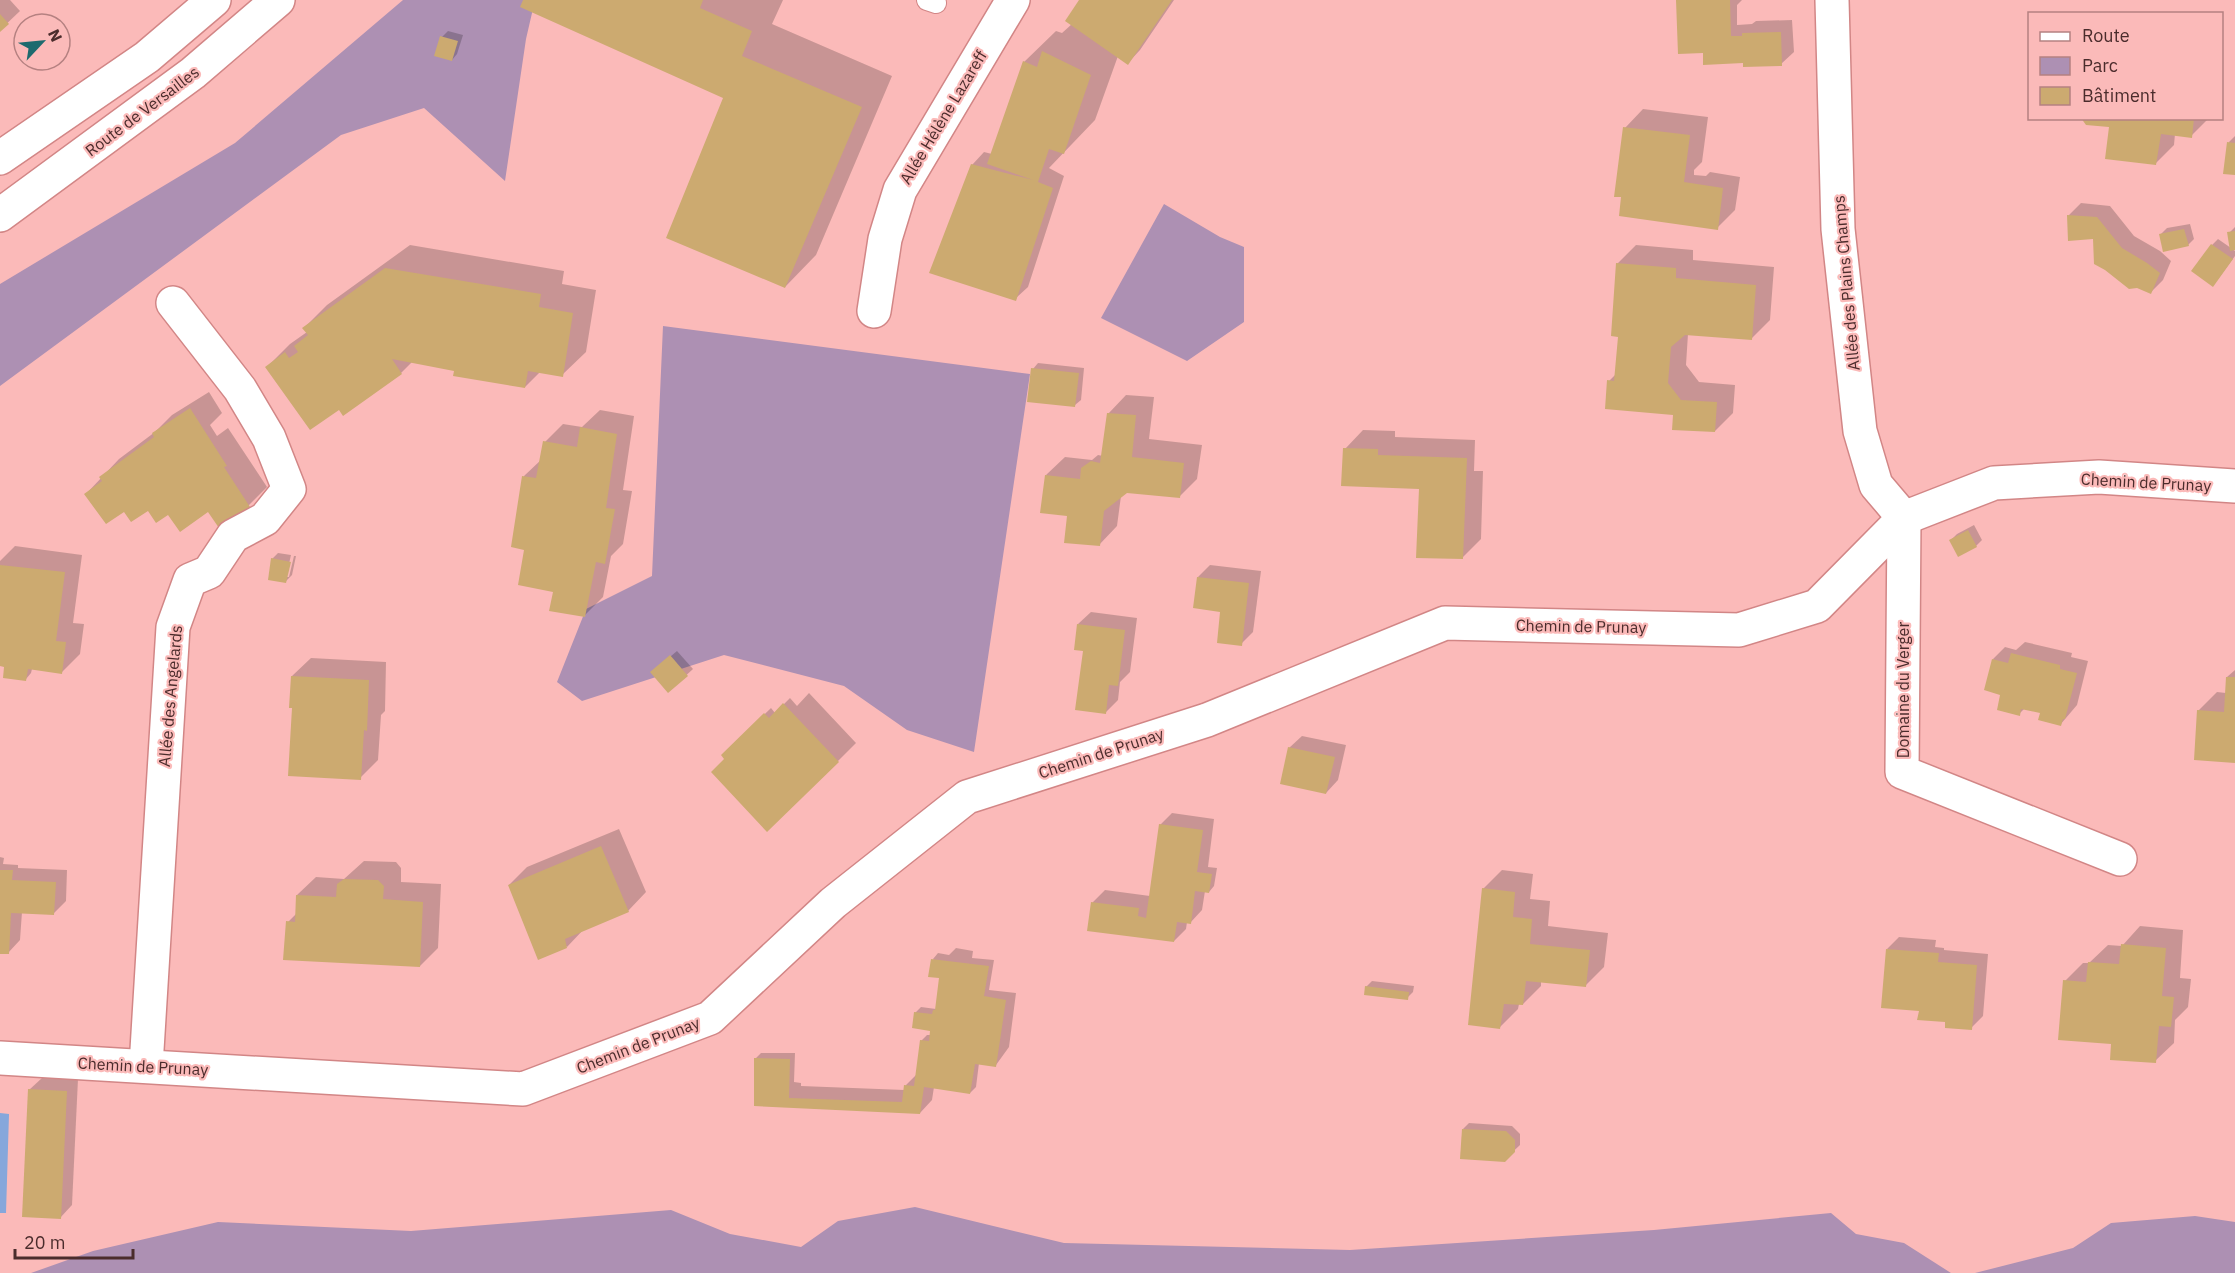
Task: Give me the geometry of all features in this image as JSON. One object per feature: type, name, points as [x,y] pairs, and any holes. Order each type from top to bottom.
[{"type":"street","points":[[0,158],[147,57],[214,0]]},
{"type":"street","name":"Route de Versailles","points":[[0,215],[193,73],[278,0]]},
{"type":"street","name":"Allée Hélène Lazareff","points":[[874,311],[885,239],[900,190],[1013,0]]},
{"type":"street","name":"Allée des Plains Champs","points":[[1832,0],[1838,229],[1860,431],[1876,485],[1904,518]]},
{"type":"street","name":"Allée des Angelards","points":[[146,1066],[173,627],[190,580],[209,572],[232,536],[265,519],[289,489],[269,438],[240,389],[173,303]]},
{"type":"street","name":"Chemin de Prunay","points":[[0,1058],[523,1089],[710,1018],[832,903],[967,796],[1207,720],[1445,623],[1739,630],[1816,606],[1904,518],[1994,483],[2099,477],[2235,486]]},
{"type":"street","name":"Domaine du Verger","points":[[1904,518],[1902,772],[2120,859]]},
{"type":"green space","points":[[403,0],[535,0],[526,39],[505,181],[424,108],[341,135],[0,386],[0,284],[235,143]]},
{"type":"green space","points":[[1164,204],[1220,237],[1244,247],[1244,322],[1187,361],[1101,318]]},
{"type":"green space","points":[[663,326],[1030,374],[974,752],[907,730],[844,686],[724,655],[582,701],[557,682],[586,609],[652,576]]},
{"type":"green space","points":[[915,1207],[1064,1243],[1350,1250],[1654,1230],[1831,1213],[1856,1234],[1904,1243],[1951,1273],[31,1273],[93,1251],[218,1222],[411,1231],[671,1210],[730,1234],[801,1247],[838,1221]]},
{"type":"green space","points":[[2195,1216],[2235,1222],[2235,1273],[1975,1273],[2073,1248],[2111,1223]]},
{"type":"water","points":[[0,1113],[9,1114],[6,1213],[0,1213]]},
{"type":"building","points":[[523,0],[703,0],[700,8],[752,31],[742,56],[862,107],[785,288],[666,238],[723,98],[520,7]]},
{"type":"building","points":[[1079,0],[1172,0],[1128,65],[1065,21]]},
{"type":"building","points":[[1676,0],[1730,0],[1731,36],[1742,36],[1742,33],[1781,32],[1782,66],[1743,67],[1743,63],[1703,65],[1703,53],[1678,54]]},
{"type":"building","points":[[0,14],[9,24],[0,32]]},
{"type":"building","points":[[440,36],[458,41],[452,61],[434,56]]},
{"type":"building","points":[[1042,51],[1091,75],[1064,154],[1049,149],[1038,182],[1053,188],[1016,301],[929,273],[971,164],[1033,180],[987,164],[1023,61],[1037,67]]},
{"type":"building","points":[[2082,120],[2194,120],[2192,138],[2161,134],[2156,165],[2105,159],[2109,127],[2086,125]]},
{"type":"building","points":[[1623,127],[1690,135],[1684,182],[1723,188],[1718,230],[1619,216],[1621,197],[1614,197]]},
{"type":"building","points":[[2227,142],[2235,143],[2235,175],[2223,174]]},
{"type":"building","points":[[2067,215],[2097,217],[2122,248],[2160,273],[2151,294],[2137,288],[2129,289],[2094,264],[2093,239],[2068,241]]},
{"type":"building","points":[[2184,229],[2189,246],[2163,252],[2159,234]]},
{"type":"building","points":[[2235,231],[2235,250],[2230,251],[2227,232]]},
{"type":"building","points":[[2211,244],[2233,259],[2213,287],[2191,271]]},
{"type":"building","points":[[1616,263],[1676,268],[1676,278],[1756,285],[1752,340],[1685,335],[1671,347],[1668,383],[1681,400],[1717,402],[1715,432],[1672,430],[1673,415],[1605,409],[1607,380],[1614,381],[1618,337],[1611,336]]},
{"type":"building","points":[[385,268],[541,294],[539,307],[573,313],[563,377],[528,371],[525,388],[453,376],[454,371],[392,359],[402,374],[343,416],[339,410],[310,430],[265,367],[285,352],[289,358],[298,352],[294,346],[308,335],[302,328]]},
{"type":"building","points":[[1031,368],[1079,373],[1075,407],[1027,402]]},
{"type":"building","points":[[190,408],[250,507],[219,528],[208,512],[180,532],[168,515],[156,523],[148,511],[131,522],[124,512],[106,524],[84,494],[102,481],[99,477],[154,437],[152,433]]},
{"type":"building","points":[[1107,413],[1136,415],[1132,457],[1184,463],[1180,498],[1127,493],[1104,511],[1100,546],[1064,543],[1067,516],[1040,513],[1045,475],[1080,479],[1081,468],[1091,461],[1100,463]]},
{"type":"building","points":[[580,427],[617,434],[606,508],[615,509],[605,564],[596,562],[585,617],[549,611],[553,592],[518,585],[524,550],[511,547],[522,476],[536,478],[543,441],[577,447]]},
{"type":"building","points":[[1343,448],[1378,449],[1378,455],[1467,458],[1463,559],[1416,558],[1419,489],[1341,486]]},
{"type":"building","points":[[1968,530],[1977,547],[1958,557],[1949,540]]},
{"type":"building","points":[[271,558],[291,562],[286,583],[268,580]]},
{"type":"building","points":[[0,565],[65,572],[56,641],[66,642],[62,674],[28,669],[26,681],[3,678],[4,667],[0,666]]},
{"type":"building","points":[[1197,577],[1249,583],[1242,646],[1217,643],[1220,612],[1193,608]]},
{"type":"building","points":[[1077,624],[1125,630],[1118,686],[1109,685],[1106,714],[1075,710],[1083,651],[1074,650]]},
{"type":"building","points":[[2011,653],[2060,665],[2060,669],[2077,673],[2065,719],[2061,726],[2038,720],[2040,713],[2021,709],[2020,716],[1997,710],[2000,695],[1984,690],[1992,659],[2008,663]]},
{"type":"building","points":[[670,655],[688,676],[668,693],[650,672]]},
{"type":"building","points":[[291,676],[369,680],[367,731],[364,730],[361,780],[288,776],[292,708],[289,708]]},
{"type":"building","points":[[2226,677],[2235,677],[2235,763],[2194,760],[2197,710],[2224,712]]},
{"type":"building","points":[[783,703],[839,762],[767,832],[711,772],[724,759],[721,755],[764,713],[769,718]]},
{"type":"building","points":[[1288,747],[1335,757],[1326,794],[1280,784]]},
{"type":"building","points":[[1159,824],[1203,830],[1197,872],[1212,874],[1209,893],[1195,891],[1191,924],[1177,922],[1174,942],[1087,931],[1091,902],[1139,908],[1138,916],[1146,918]]},
{"type":"building","points":[[601,846],[629,912],[565,939],[567,948],[538,960],[508,885]]},
{"type":"building","points":[[0,870],[13,870],[12,880],[56,882],[54,915],[11,913],[9,954],[0,954]]},
{"type":"building","points":[[344,879],[378,880],[384,886],[383,899],[423,902],[420,967],[283,960],[286,921],[295,922],[296,895],[336,897],[337,884]]},
{"type":"building","points":[[1482,888],[1515,892],[1513,917],[1532,919],[1530,944],[1590,950],[1586,987],[1526,981],[1523,1005],[1504,1004],[1500,1029],[1468,1025]]},
{"type":"building","points":[[2121,944],[2166,948],[2162,996],[2174,997],[2171,1027],[2159,1026],[2156,1063],[2110,1060],[2111,1044],[2058,1040],[2063,980],[2086,982],[2088,962],[2119,964]]},
{"type":"building","points":[[1886,949],[1939,953],[1938,962],[1977,965],[1972,1030],[1945,1028],[1945,1022],[1917,1020],[1919,1011],[1881,1008]]},
{"type":"building","points":[[931,959],[989,966],[984,996],[1006,1000],[996,1067],[975,1064],[970,1094],[924,1087],[920,1114],[754,1106],[754,1058],[790,1059],[789,1098],[902,1102],[904,1085],[914,1086],[920,1040],[929,1041],[930,1031],[912,1028],[914,1012],[932,1014],[935,1010],[939,978],[928,977]]},
{"type":"building","points":[[1365,986],[1409,992],[1408,1000],[1364,995]]},
{"type":"building","points":[[28,1089],[67,1091],[61,1219],[22,1217]]},
{"type":"building","points":[[1462,1129],[1506,1131],[1515,1140],[1515,1152],[1505,1162],[1460,1159]]}]
